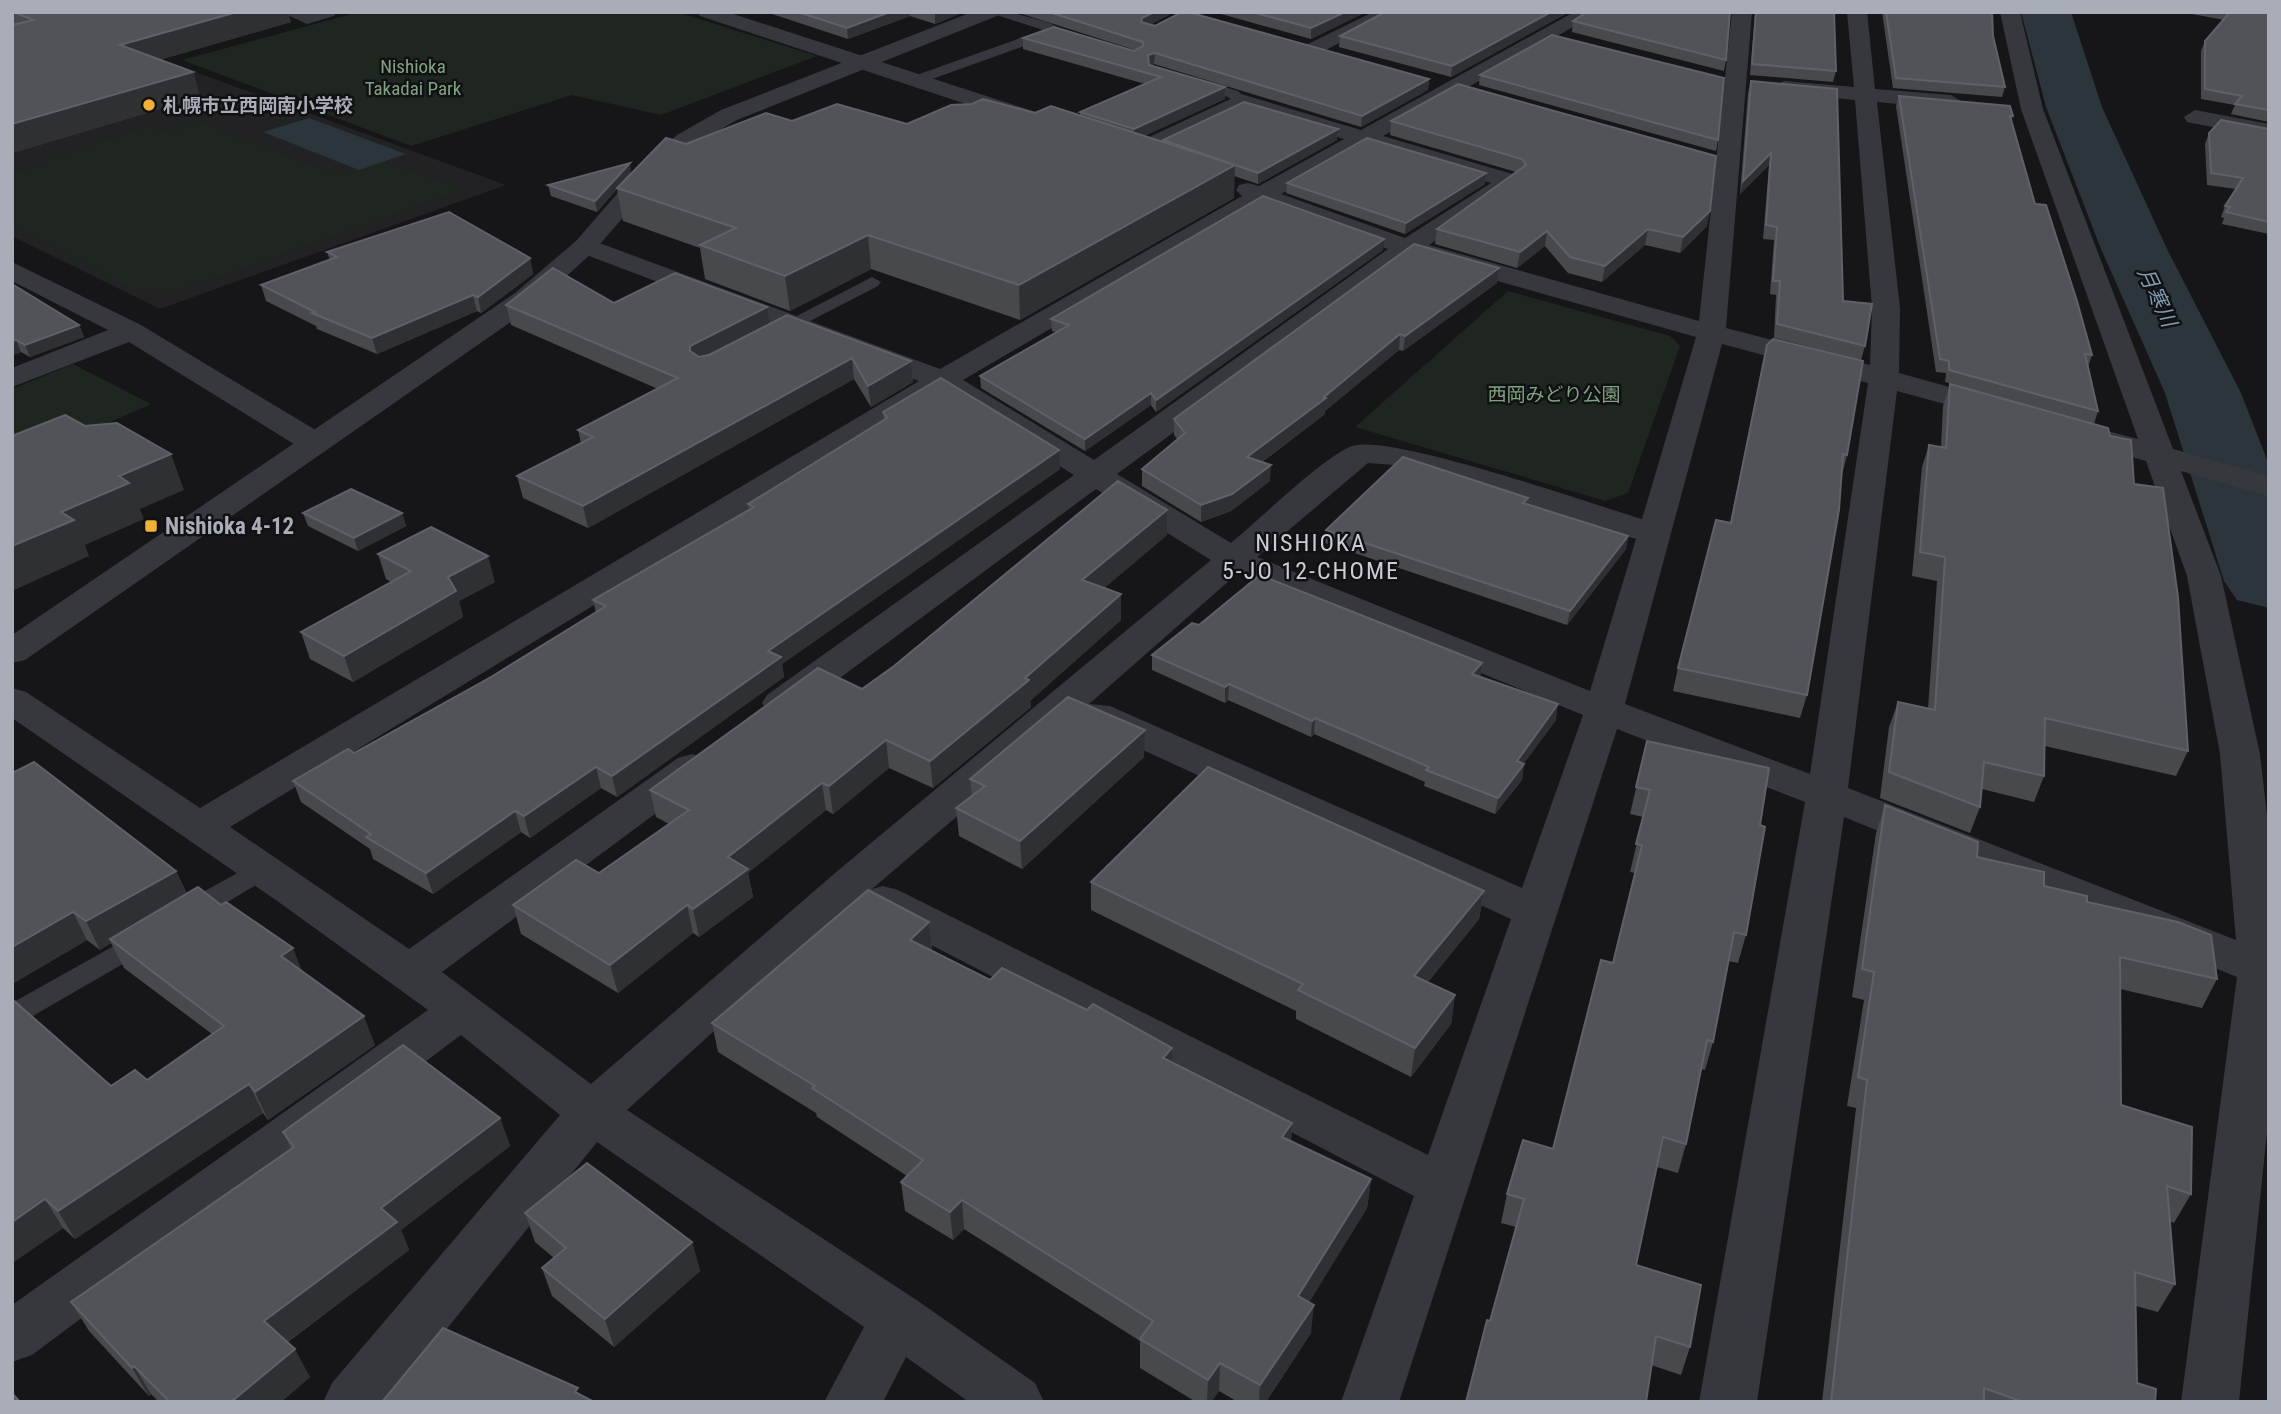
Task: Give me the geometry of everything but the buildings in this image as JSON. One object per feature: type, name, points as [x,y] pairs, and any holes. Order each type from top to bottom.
[{"type":"street","points":[[290,12],[307,18],[327,12]]},
{"type":"street","points":[[707,12],[1046,123]]},
{"type":"street","points":[[12,652],[313,442],[525,299],[585,246],[644,178],[685,140],[729,115],[992,12]]},
{"type":"street","points":[[1314,49],[1389,12]]},
{"type":"street","points":[[198,828],[942,380],[1261,195],[1589,12]]},
{"type":"street","points":[[1370,1402],[1604,710],[1711,334],[1716,160],[1741,82],[1742,12]]},
{"type":"street","points":[[1728,1402],[1827,795],[1884,377],[1886,308],[1857,12]]},
{"type":"street","points":[[2010,12],[2018,108],[2162,456],[2204,576],[2237,740],[2260,968],[2210,1402]]},
{"type":"street","points":[[1547,35],[1572,42]]},
{"type":"street","points":[[1288,42],[1339,56]]},
{"type":"street","points":[[1427,80],[1478,94]]},
{"type":"street","points":[[1741,82],[1977,104]]},
{"type":"street","points":[[757,720],[1408,247],[1510,181],[1241,101],[1136,152]]},
{"type":"street","points":[[2194,117],[2269,131]]},
{"type":"street","points":[[1111,144],[1174,165]]},
{"type":"street","points":[[1224,182],[1408,247],[1711,334],[1884,377],[2269,486]]},
{"type":"street","points":[[585,246],[942,380],[1233,559],[1604,710],[1827,795],[2260,968]]},
{"type":"street","points":[[12,270],[131,331],[313,442]]},
{"type":"street","points":[[12,378],[131,331]]},
{"type":"street","points":[[352,1402],[592,1112],[850,884],[1069,701],[1350,459],[1364,453],[1398,456],[1656,534]]},
{"type":"street","points":[[12,700],[198,828],[263,868],[462,1010],[592,1112],[898,1318],[1016,1402]]},
{"type":"street","points":[[1069,701],[1536,912]]},
{"type":"street","points":[[408,973],[723,745]]},
{"type":"street","points":[[850,884],[1441,1186]]},
{"type":"street","points":[[12,1337],[462,1010]]},
{"type":"street","points":[[853,1402],[898,1318]]},
{"type":"lane","points":[[992,12],[1097,45]]},
{"type":"lane","points":[[916,80],[1055,30]]},
{"type":"lane","points":[[1181,78],[1233,94],[1241,101]]},
{"type":"lane","points":[[754,343],[873,282]]},
{"type":"lane","points":[[12,1017],[263,868]]},
{"type":"shaded area","name":"札幌市立西岡南小学校","points":[[44,17],[506,185],[160,309],[12,236],[12,25]]},
{"type":"shaded area","points":[[309,118],[406,154],[359,170],[263,132]]},
{"type":"green space","name":"Nishioka Takadai Park","points":[[359,12],[677,12],[817,56],[661,115],[572,95],[411,146],[182,60]]},
{"type":"green space","points":[[198,121],[335,174],[376,160],[465,189],[184,290],[131,289],[12,226],[12,173],[148,126],[169,131]]},
{"type":"green space","name":"西岡みどり公園","points":[[1508,291],[1670,336],[1680,346],[1628,493],[1605,501],[1355,427]]},
{"type":"green space","points":[[73,364],[151,404],[12,466],[12,389]]},
{"type":"waterway","name":"月寒川","points":[[2046,12],[2074,107],[2134,249],[2203,393],[2269,581]]},
{"type":"place","name":"札幌市立西岡南小学校","points":[[149,105]]},
{"type":"place","name":"Nishioka 4-12","points":[[151,526]]},
{"type":"district","name":"NISHIOKA 5-JO 12-CHOME","points":[[1311,557]]}]
